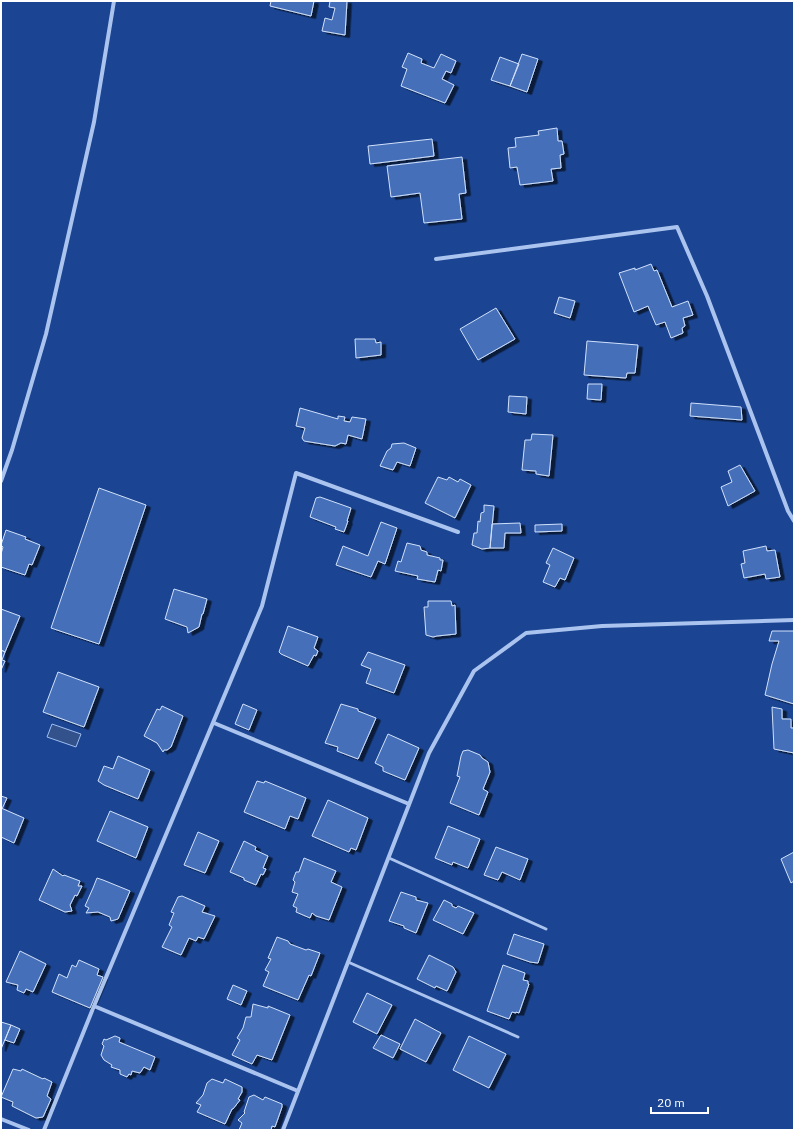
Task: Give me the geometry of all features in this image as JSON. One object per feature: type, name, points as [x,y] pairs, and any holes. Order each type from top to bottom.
[{"type":"street","points":[[1,481],[3,471],[14,443],[46,334],[94,122],[114,1]]},
{"type":"street","points":[[436,259],[677,227],[707,296],[788,511],[794,521]]},
{"type":"street","points":[[44,1130],[94,1006],[262,606],[296,473],[458,532]]},
{"type":"street","points":[[283,1130],[429,753],[474,671],[526,633],[602,626],[794,620]]},
{"type":"street","points":[[214,723],[409,804]]},
{"type":"street","points":[[94,1006],[298,1090]]},
{"type":"street","points":[[1,1120],[29,1130]]},
{"type":"lane","points":[[388,858],[546,929]]},
{"type":"lane","points":[[348,962],[518,1037]]},
{"type":"water","points":[[52,724],[81,734],[76,747],[47,737]]},
{"type":"building","points":[[271,1],[314,1],[311,16],[270,6]]},
{"type":"building","points":[[330,1],[347,1],[345,35],[322,31],[325,18],[332,20],[335,8],[329,7]]},
{"type":"building","points":[[408,53],[422,59],[421,63],[434,68],[441,54],[456,61],[451,73],[446,71],[442,79],[454,85],[445,103],[401,86],[407,69],[402,67]]},
{"type":"building","points":[[522,54],[538,59],[527,92],[510,86]]},
{"type":"building","points":[[500,57],[519,64],[510,86],[491,80]]},
{"type":"building","points":[[557,128],[558,141],[562,141],[564,154],[560,155],[561,168],[551,169],[553,181],[520,185],[517,167],[510,168],[508,148],[516,147],[515,138],[539,135],[538,131]]},
{"type":"building","points":[[432,139],[434,156],[370,164],[368,146]]},
{"type":"building","points":[[462,157],[466,193],[459,194],[462,219],[424,223],[420,193],[391,197],[387,166]]},
{"type":"building","points":[[651,264],[654,271],[657,270],[672,307],[688,301],[693,315],[683,318],[685,326],[682,328],[683,333],[671,338],[665,322],[656,325],[648,306],[634,312],[619,273],[635,268],[635,270]]},
{"type":"building","points":[[559,297],[575,301],[570,318],[554,313]]},
{"type":"building","points":[[496,308],[515,339],[478,360],[460,329]]},
{"type":"building","points":[[355,339],[375,339],[376,343],[381,342],[381,355],[356,358]]},
{"type":"building","points":[[587,341],[638,345],[635,373],[627,373],[626,378],[584,375]]},
{"type":"building","points":[[588,384],[602,384],[601,400],[587,399]]},
{"type":"building","points":[[509,396],[527,397],[526,414],[508,412]]},
{"type":"building","points":[[691,403],[741,407],[742,420],[690,416]]},
{"type":"building","points":[[300,408],[338,419],[338,416],[345,417],[344,421],[350,422],[352,417],[366,419],[362,439],[348,435],[346,444],[341,443],[335,446],[304,441],[302,438],[305,428],[296,426]]},
{"type":"building","points":[[532,434],[553,435],[549,476],[536,474],[536,471],[522,470],[525,440],[531,440]]},
{"type":"building","points":[[404,443],[416,448],[410,466],[397,462],[393,470],[380,466],[392,444]]},
{"type":"building","points":[[740,465],[755,491],[728,506],[721,487],[732,482],[728,471]]},
{"type":"building","points":[[438,477],[447,480],[449,477],[458,482],[460,479],[471,485],[455,518],[425,503]]},
{"type":"building","points":[[99,488],[146,505],[99,644],[51,628]]},
{"type":"building","points":[[320,497],[351,508],[344,532],[335,529],[336,527],[310,517],[316,498]]},
{"type":"building","points":[[484,505],[494,506],[490,548],[482,549],[472,545],[474,533],[477,533],[478,521],[480,522],[481,513],[484,512]]},
{"type":"building","points":[[381,522],[397,528],[385,564],[378,561],[371,577],[336,565],[343,546],[368,556]]},
{"type":"building","points":[[520,523],[521,533],[505,533],[504,548],[490,548],[492,524]]},
{"type":"building","points":[[562,524],[562,531],[535,532],[535,525]]},
{"type":"building","points":[[6,530],[26,537],[25,539],[40,545],[32,565],[29,564],[25,575],[1,567],[1,554],[3,547],[1,545]]},
{"type":"building","points":[[407,543],[420,546],[421,550],[427,552],[427,555],[443,560],[441,571],[438,570],[435,582],[417,579],[418,576],[395,571],[398,561],[401,562]]},
{"type":"building","points":[[766,546],[767,551],[775,550],[780,577],[766,579],[765,574],[744,578],[741,564],[745,563],[743,551]]},
{"type":"building","points":[[553,548],[574,558],[565,580],[560,578],[555,587],[543,582],[550,565],[546,563]]},
{"type":"building","points":[[174,589],[207,599],[199,627],[188,633],[187,627],[165,619]]},
{"type":"building","points":[[428,601],[451,601],[452,606],[455,605],[456,634],[433,637],[426,635],[424,607],[428,607]]},
{"type":"building","points":[[1,609],[20,616],[5,652],[1,650]]},
{"type":"building","points":[[288,626],[318,637],[314,648],[318,651],[308,666],[279,652]]},
{"type":"building","points":[[772,631],[794,631],[794,704],[765,695],[779,641],[769,641]]},
{"type":"building","points":[[1,650],[5,652],[2,660],[5,661],[1,670]]},
{"type":"building","points":[[368,652],[405,665],[394,693],[366,683],[371,669],[361,665]]},
{"type":"building","points":[[58,672],[99,687],[84,727],[43,712]]},
{"type":"building","points":[[243,704],[257,710],[249,730],[235,724]]},
{"type":"building","points":[[341,704],[358,709],[358,711],[376,718],[358,759],[337,751],[338,747],[325,743]]},
{"type":"building","points":[[162,706],[183,716],[171,747],[163,752],[157,743],[144,736],[157,709],[160,710]]},
{"type":"building","points":[[772,707],[782,709],[782,719],[791,719],[791,728],[794,728],[794,753],[774,749]]},
{"type":"building","points":[[388,734],[419,748],[405,780],[383,771],[383,767],[375,763]]},
{"type":"building","points":[[468,750],[480,755],[488,762],[490,772],[483,789],[488,792],[479,815],[450,803],[460,777],[457,776],[461,756],[463,751]]},
{"type":"building","points":[[118,756],[150,770],[138,799],[98,781],[104,766],[113,769]]},
{"type":"building","points":[[257,781],[264,783],[265,781],[306,798],[298,819],[290,816],[285,829],[244,812]]},
{"type":"building","points":[[1,796],[7,798],[2,809],[1,808]]},
{"type":"building","points":[[328,800],[368,818],[356,850],[351,848],[349,852],[312,836]]},
{"type":"building","points":[[1,808],[24,818],[14,843],[1,837]]},
{"type":"building","points":[[110,811],[148,827],[136,858],[97,841]]},
{"type":"building","points":[[448,826],[480,839],[468,868],[453,862],[452,865],[435,858]]},
{"type":"building","points":[[198,832],[219,841],[205,873],[184,865]]},
{"type":"building","points":[[244,841],[256,847],[255,850],[268,856],[263,868],[266,869],[263,875],[261,874],[256,885],[230,872]]},
{"type":"building","points":[[496,847],[528,859],[520,880],[502,872],[498,880],[484,875]]},
{"type":"building","points":[[794,852],[794,881],[791,883],[781,859]]},
{"type":"building","points":[[304,858],[336,871],[331,882],[342,887],[329,920],[316,916],[312,913],[310,918],[296,912],[297,908],[293,906],[298,894],[292,892],[295,882],[293,880],[296,872],[299,872]]},
{"type":"building","points":[[53,869],[63,876],[64,875],[80,881],[78,886],[82,886],[70,905],[72,911],[65,912],[39,900]]},
{"type":"building","points":[[97,878],[130,891],[118,919],[111,921],[110,917],[98,912],[86,913],[89,908],[85,906]]},
{"type":"building","points":[[401,892],[416,897],[416,900],[428,903],[416,933],[404,928],[404,926],[389,921]]},
{"type":"building","points":[[182,896],[205,906],[202,912],[215,916],[204,939],[198,937],[196,941],[189,938],[181,955],[162,947],[172,927],[169,925],[174,913],[171,912],[178,897]]},
{"type":"building","points":[[444,900],[456,908],[458,906],[474,913],[463,934],[433,920]]},
{"type":"building","points":[[514,934],[544,944],[538,963],[530,962],[507,954]]},
{"type":"building","points":[[277,937],[306,950],[308,949],[320,953],[311,976],[309,975],[298,1000],[263,986],[269,972],[265,970],[271,959],[268,958]]},
{"type":"building","points":[[20,951],[46,964],[33,992],[26,989],[24,993],[17,990],[18,985],[6,982]]},
{"type":"building","points":[[429,955],[453,967],[456,972],[447,991],[436,986],[435,988],[417,979]]},
{"type":"building","points":[[79,960],[99,969],[97,975],[103,977],[90,1008],[52,992],[59,974],[67,978],[72,965],[76,967]]},
{"type":"building","points":[[503,965],[525,973],[523,980],[528,981],[529,984],[519,1013],[512,1012],[509,1019],[487,1011]]},
{"type":"building","points":[[233,985],[247,991],[241,1005],[227,999]]},
{"type":"building","points":[[367,993],[392,1005],[377,1034],[353,1022]]},
{"type":"building","points":[[253,1004],[268,1008],[268,1006],[290,1015],[272,1060],[257,1055],[252,1064],[232,1055],[240,1040],[237,1038],[243,1028],[246,1017],[251,1017]]},
{"type":"building","points":[[415,1019],[441,1033],[426,1062],[400,1049]]},
{"type":"building","points":[[1,1022],[11,1025],[1,1049]]},
{"type":"building","points":[[11,1025],[20,1029],[14,1043],[5,1040]]},
{"type":"building","points":[[381,1035],[400,1044],[393,1058],[373,1048]]},
{"type":"building","points":[[115,1036],[120,1038],[119,1042],[155,1057],[150,1070],[144,1067],[140,1073],[132,1071],[131,1075],[129,1074],[127,1077],[120,1074],[120,1070],[111,1067],[112,1065],[104,1060],[101,1055],[104,1046],[102,1044],[104,1039],[106,1040]]},
{"type":"building","points":[[469,1036],[506,1054],[489,1088],[453,1070]]},
{"type":"building","points":[[13,1069],[21,1071],[22,1069],[52,1082],[47,1096],[51,1099],[43,1117],[36,1118],[12,1106],[13,1102],[1,1097]]},
{"type":"building","points":[[212,1079],[223,1083],[225,1079],[242,1087],[242,1092],[238,1099],[240,1100],[232,1109],[225,1124],[197,1112],[201,1105],[196,1103],[203,1095],[207,1083]]},
{"type":"building","points":[[254,1095],[263,1100],[265,1097],[282,1104],[275,1127],[272,1126],[271,1130],[239,1130],[242,1123],[238,1120],[245,1113],[244,1112],[249,1097]]}]
